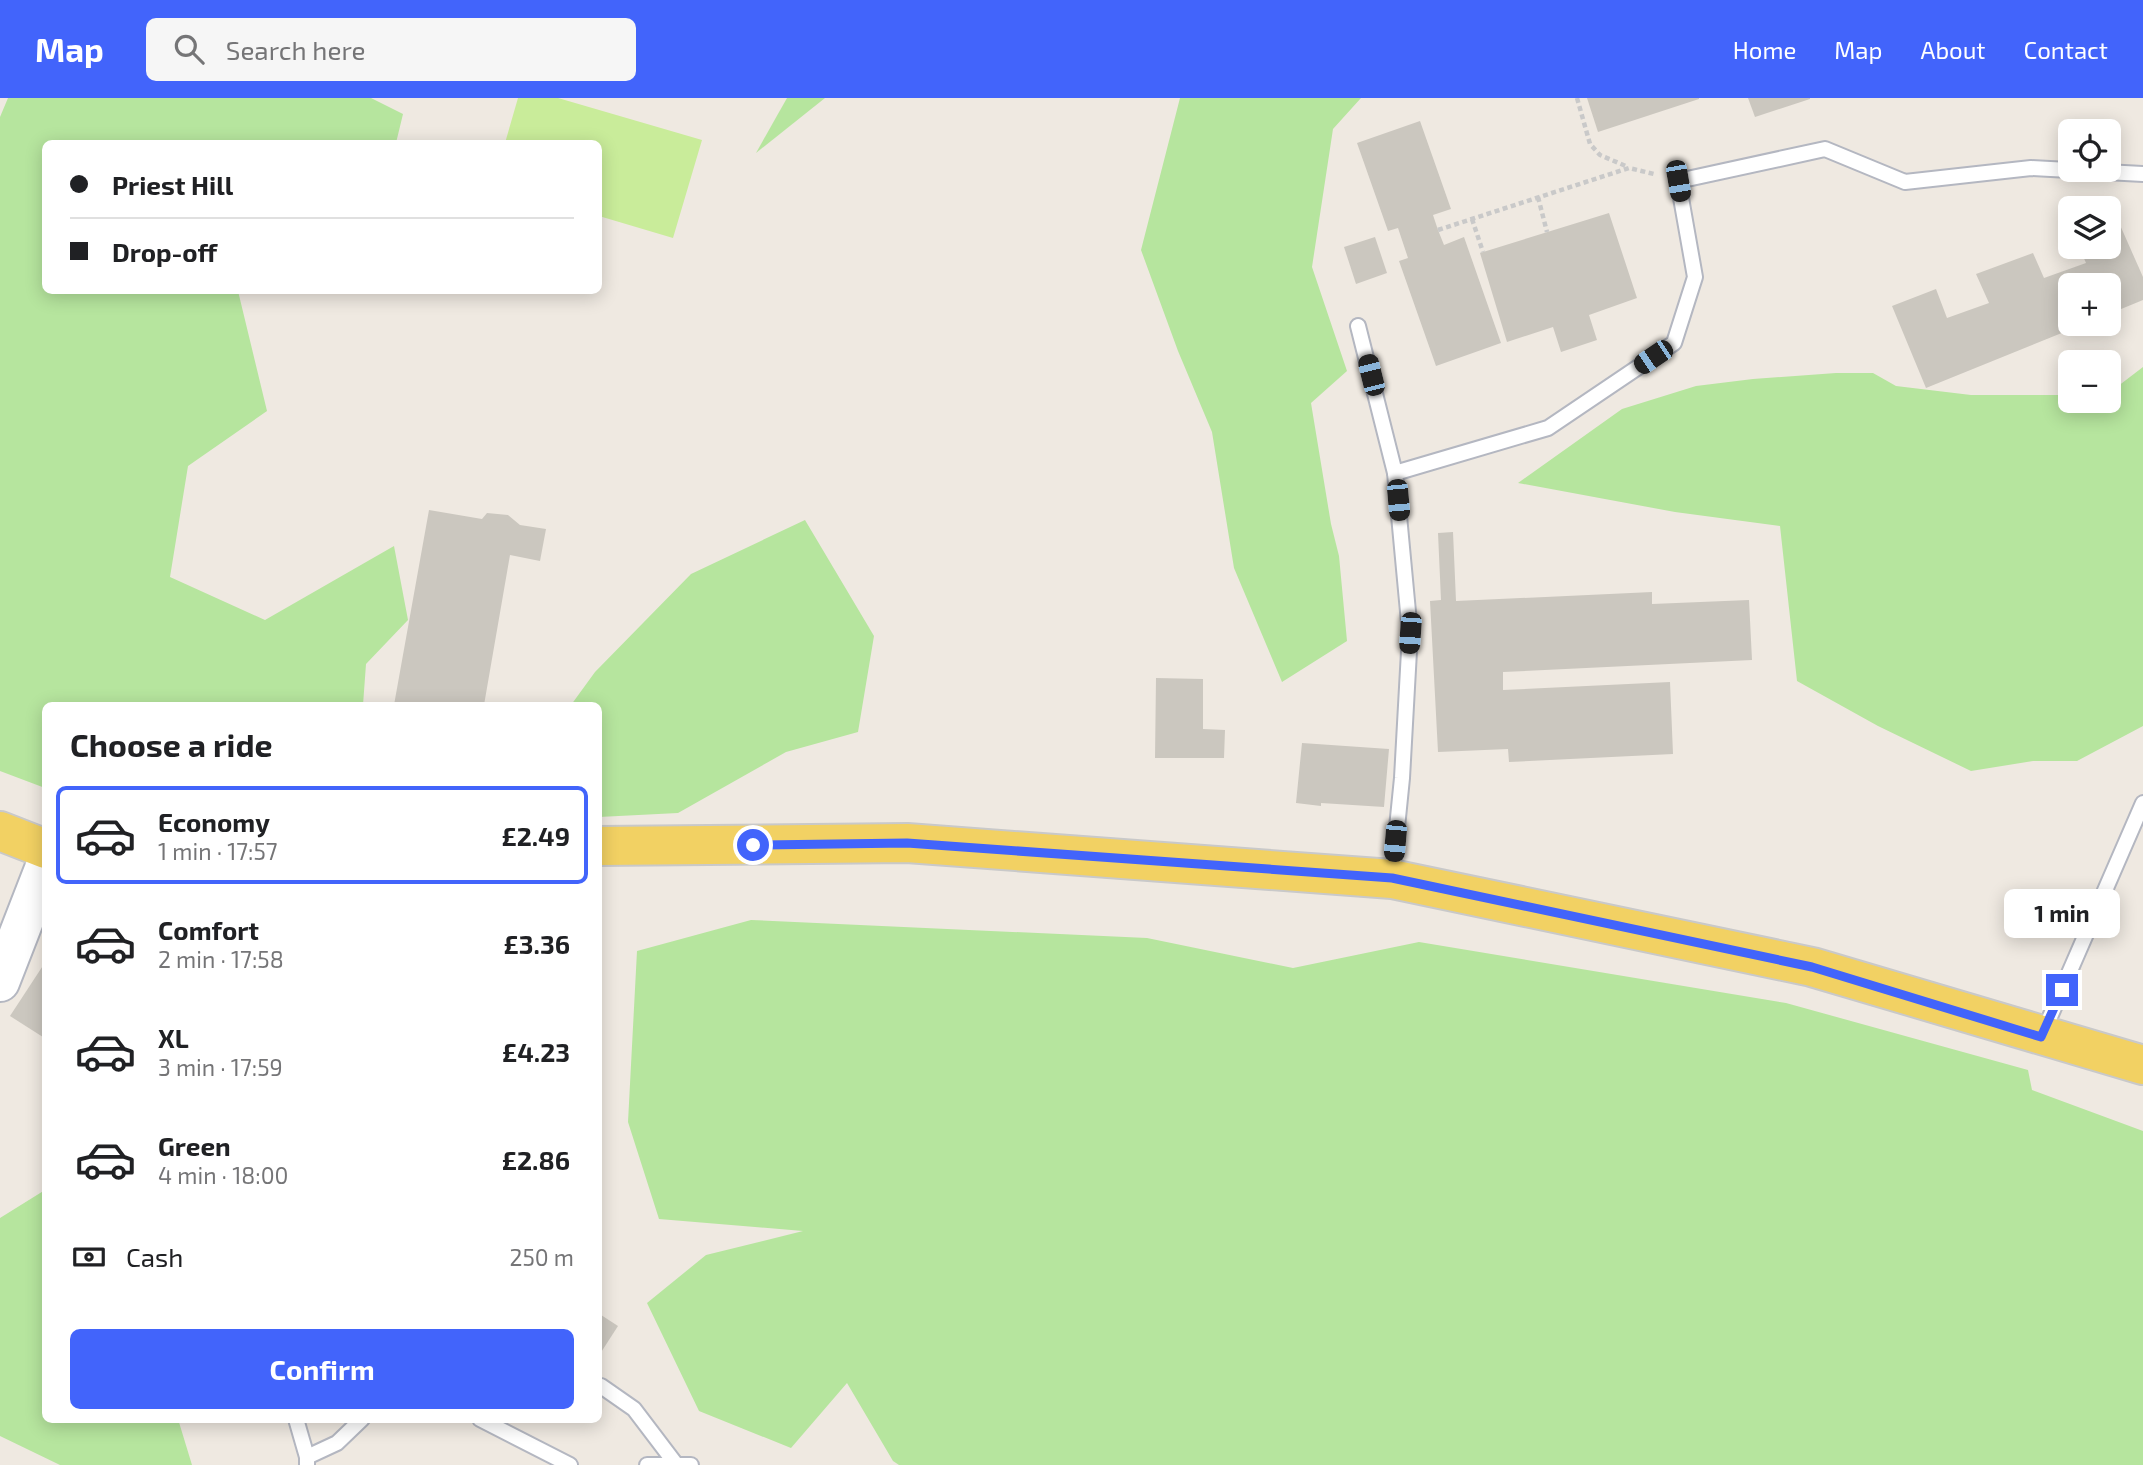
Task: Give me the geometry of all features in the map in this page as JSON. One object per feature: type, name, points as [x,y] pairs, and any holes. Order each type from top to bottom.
[{"type":"main road","points":[[0,831],[42,847]]},
{"type":"main road","points":[[602,846],[907,843],[1392,878],[1812,967],[2041,1037],[2143,1065]]},
{"type":"main road","points":[[0,982],[42,874]]},
{"type":"lane","points":[[1395,473],[1548,428],[1674,343],[1695,277],[1678,181],[1825,149],[1905,182],[2031,168],[2143,174]]},
{"type":"lane","points":[[1359,326],[1395,473],[1410,633],[1402,778],[1392,878]]},
{"type":"lane","points":[[2041,1037],[2143,803]]},
{"type":"lane","points":[[602,1388],[634,1409],[675,1463]]},
{"type":"lane","points":[[297,1423],[307,1461],[337,1443],[358,1423]]},
{"type":"lane","points":[[488,1423],[570,1465]]},
{"type":"lane","points":[[647,1465],[691,1465]]},
{"type":"path","points":[[1577,98],[1590,144],[1600,155],[1629,168],[1678,181]]},
{"type":"path","points":[[1438,230],[1629,168]]},
{"type":"path","points":[[1538,197],[1547,232]]},
{"type":"path","points":[[1472,219],[1483,252]]},
{"type":"green space","points":[[8,98],[371,98],[403,114],[397,140],[42,140],[42,294],[239,294],[267,411],[188,466],[170,577],[265,620],[394,546],[408,620],[366,664],[363,702],[42,702],[42,787],[0,771],[0,117]]},
{"type":"green space","points":[[518,98],[558,98],[702,140],[673,238],[602,217],[602,140],[506,140]]},
{"type":"green space","points":[[787,98],[825,98],[756,153]]},
{"type":"green space","points":[[1180,98],[1361,98],[1333,129],[1312,267],[1347,371],[1311,403],[1331,524],[1339,556],[1347,641],[1282,682],[1234,568],[1212,432],[1178,351],[1141,250]]},
{"type":"green space","points":[[2143,367],[2143,726],[2077,761],[2033,761],[1971,771],[1878,726],[1797,681],[1780,526],[1675,512],[1518,483],[1622,409],[1696,386],[1753,379],[1873,373],[1896,386],[1971,395],[2058,395],[2058,413],[2121,413],[2121,384]]},
{"type":"green space","points":[[805,520],[874,636],[858,732],[786,752],[678,813],[602,817],[602,702],[573,702],[595,672],[691,574]]},
{"type":"green space","points":[[751,920],[1147,938],[1293,968],[1419,942],[1786,1003],[2028,1070],[2032,1090],[2143,1131],[2143,1465],[899,1465],[893,1461],[847,1383],[791,1448],[699,1411],[647,1303],[706,1255],[803,1231],[659,1219],[628,1122],[637,951]]},
{"type":"green space","points":[[42,1192],[42,1423],[179,1423],[192,1465],[60,1465],[0,1436],[0,1218]]},
{"type":"building","points":[[1587,98],[1699,98],[1699,99],[1598,132]]},
{"type":"building","points":[[1748,98],[1810,98],[1810,99],[1755,117]]},
{"type":"building","points":[[1420,121],[1451,209],[1433,215],[1438,230],[1444,245],[1464,237],[1501,343],[1436,366],[1399,261],[1408,258],[1398,228],[1388,231],[1357,143]]},
{"type":"building","points":[[1609,213],[1637,298],[1589,315],[1597,340],[1561,352],[1553,327],[1507,342],[1480,253]]},
{"type":"building","points":[[2121,227],[2143,277],[2143,300],[2121,309],[2121,273],[2058,273],[2086,263],[2084,259],[2121,259]]},
{"type":"building","points":[[1375,237],[1387,273],[1356,284],[1344,247]]},
{"type":"building","points":[[2033,253],[2044,278],[2058,273],[2058,335],[1926,388],[1892,306],[1936,289],[1947,318],[1989,303],[1976,274]]},
{"type":"building","points":[[429,510],[482,519],[487,513],[508,515],[520,525],[546,529],[540,561],[510,555],[485,702],[395,702]]},
{"type":"building","points":[[1453,532],[1456,601],[1652,592],[1652,604],[1749,600],[1752,660],[1503,672],[1503,690],[1670,682],[1673,754],[1509,762],[1508,749],[1438,752],[1430,601],[1441,600],[1438,533]]},
{"type":"building","points":[[1156,678],[1203,679],[1203,729],[1225,730],[1224,758],[1155,758]]},
{"type":"building","points":[[1302,743],[1389,749],[1384,807],[1296,803]]},
{"type":"building","points":[[42,967],[42,1036],[10,1016]]},
{"type":"building","points":[[602,1316],[618,1326],[602,1351]]},
{"type":"route","points":[[753,845],[907,843],[1392,878],[1812,967],[2041,1037],[2062,990]]}]
